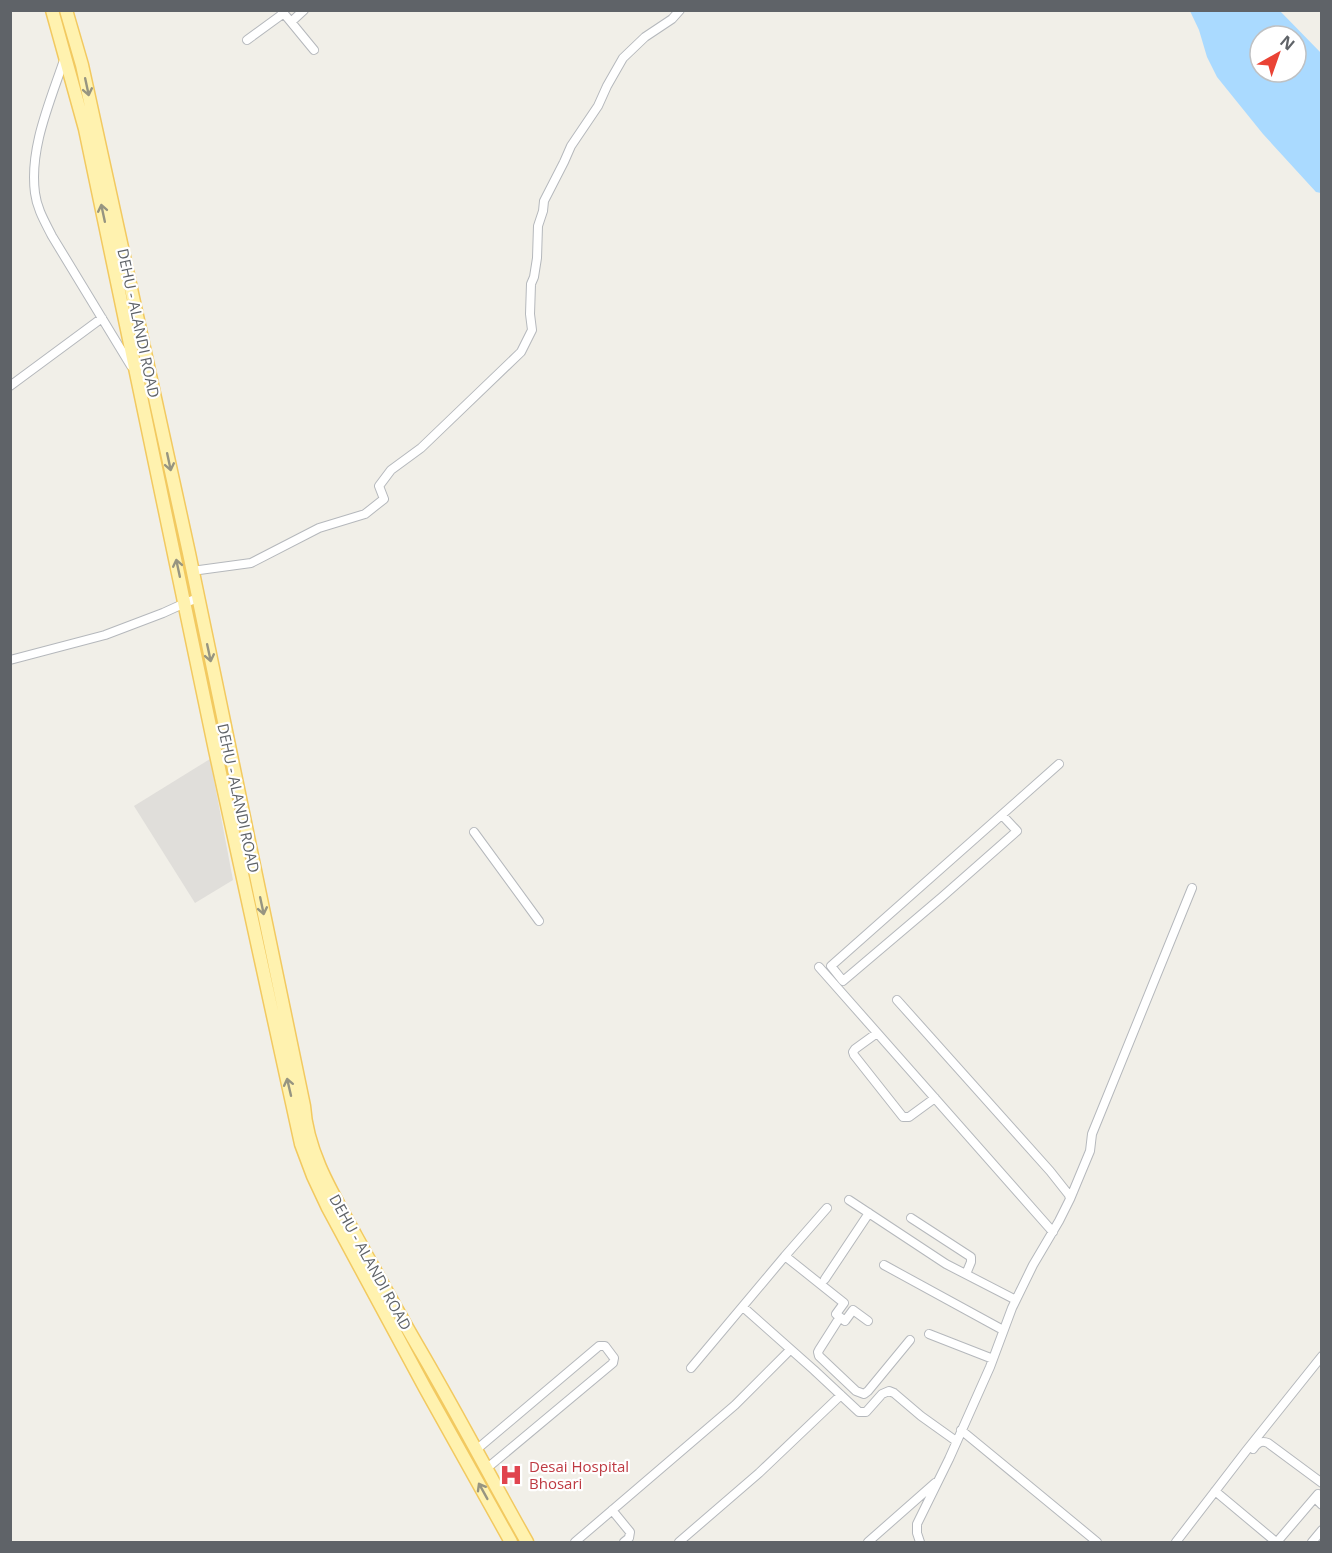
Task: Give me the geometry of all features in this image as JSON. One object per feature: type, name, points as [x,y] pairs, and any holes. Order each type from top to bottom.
[{"type":"main road","name":"DEHU - ALANDI ROAD","points":[[52,10],[85,129],[215,750],[301,1144],[328,1208],[511,1542]]},
{"type":"main road","name":"DEHU - ALANDI ROAD","points":[[66,10],[82,65],[198,598],[311,1145],[338,1203],[527,1542]]},
{"type":"main road","points":[[67,62],[82,65]]},
{"type":"main road","points":[[147,425],[160,422]]},
{"type":"street","points":[[291,22],[304,10]]},
{"type":"street","points":[[192,571],[251,563],[319,528],[356,518],[371,511],[384,499],[379,486],[390,470],[421,448],[521,352],[532,330],[531,284],[537,258],[538,226],[544,201],[577,135],[598,106],[623,58],[645,37],[672,19],[680,10]]},
{"type":"street","points":[[247,40],[283,12],[314,50]]},
{"type":"street","points":[[67,62],[43,123],[36,149],[35,195],[41,216],[52,236],[136,374]]},
{"type":"street","points":[[10,386],[102,318]]},
{"type":"street","points":[[10,660],[105,635],[198,598]]},
{"type":"street","points":[[1002,815],[1017,831],[843,981],[831,966],[1059,764]]},
{"type":"street","points":[[474,832],[539,921]]},
{"type":"street","points":[[920,1542],[917,1524],[993,1359],[1016,1299],[1070,1199],[1090,1151],[1092,1134],[1192,888]]},
{"type":"street","points":[[819,967],[1053,1232]]},
{"type":"street","points":[[830,980],[837,973]]},
{"type":"street","points":[[897,1000],[1050,1171],[1070,1199]]},
{"type":"street","points":[[877,1033],[853,1052],[903,1117],[909,1117],[935,1098]]},
{"type":"street","points":[[849,1200],[946,1264],[1016,1299]]},
{"type":"street","points":[[691,1368],[827,1208]]},
{"type":"street","points":[[825,1279],[869,1213]]},
{"type":"street","points":[[911,1218],[971,1257],[966,1274]]},
{"type":"street","points":[[785,1256],[844,1303],[836,1314],[845,1321],[853,1310],[868,1321]]},
{"type":"street","points":[[884,1265],[1003,1330]]},
{"type":"street","points":[[743,1307],[859,1412],[866,1412],[889,1391],[956,1441]]},
{"type":"street","points":[[840,1317],[818,1352],[819,1356],[860,1393],[864,1394],[867,1391],[910,1340]]},
{"type":"street","points":[[929,1334],[993,1359]]},
{"type":"street","points":[[476,1450],[600,1346],[605,1346],[614,1358],[613,1363],[486,1469]]},
{"type":"street","points":[[575,1542],[735,1405],[787,1353]]},
{"type":"street","points":[[1176,1542],[1322,1356]]},
{"type":"street","points":[[679,1542],[759,1473],[842,1395]]},
{"type":"street","points":[[961,1430],[1097,1542]]},
{"type":"street","points":[[1216,1491],[1220,1491],[1255,1446],[1263,1442],[1268,1443],[1322,1483]]},
{"type":"street","points":[[868,1542],[939,1480]]},
{"type":"street","points":[[1216,1491],[1278,1540],[1289,1542]]},
{"type":"street","points":[[1278,1540],[1316,1496],[1322,1505]]},
{"type":"street","points":[[612,1510],[630,1532],[629,1538],[624,1542]]},
{"type":"street","points":[[1312,1542],[1322,1530]]},
{"type":"shaded area","points":[[210,759],[233,880],[195,903],[134,806]]},
{"type":"water","points":[[1190,11],[1280,11],[1293,24],[1248,24],[1248,84],[1308,84],[1308,40],[1321,53],[1321,193],[1316,192],[1263,134],[1217,77],[1207,57],[1199,30]]},
{"type":"place","name":"Desai Hospital Bhosari","points":[[511,1475]]}]
